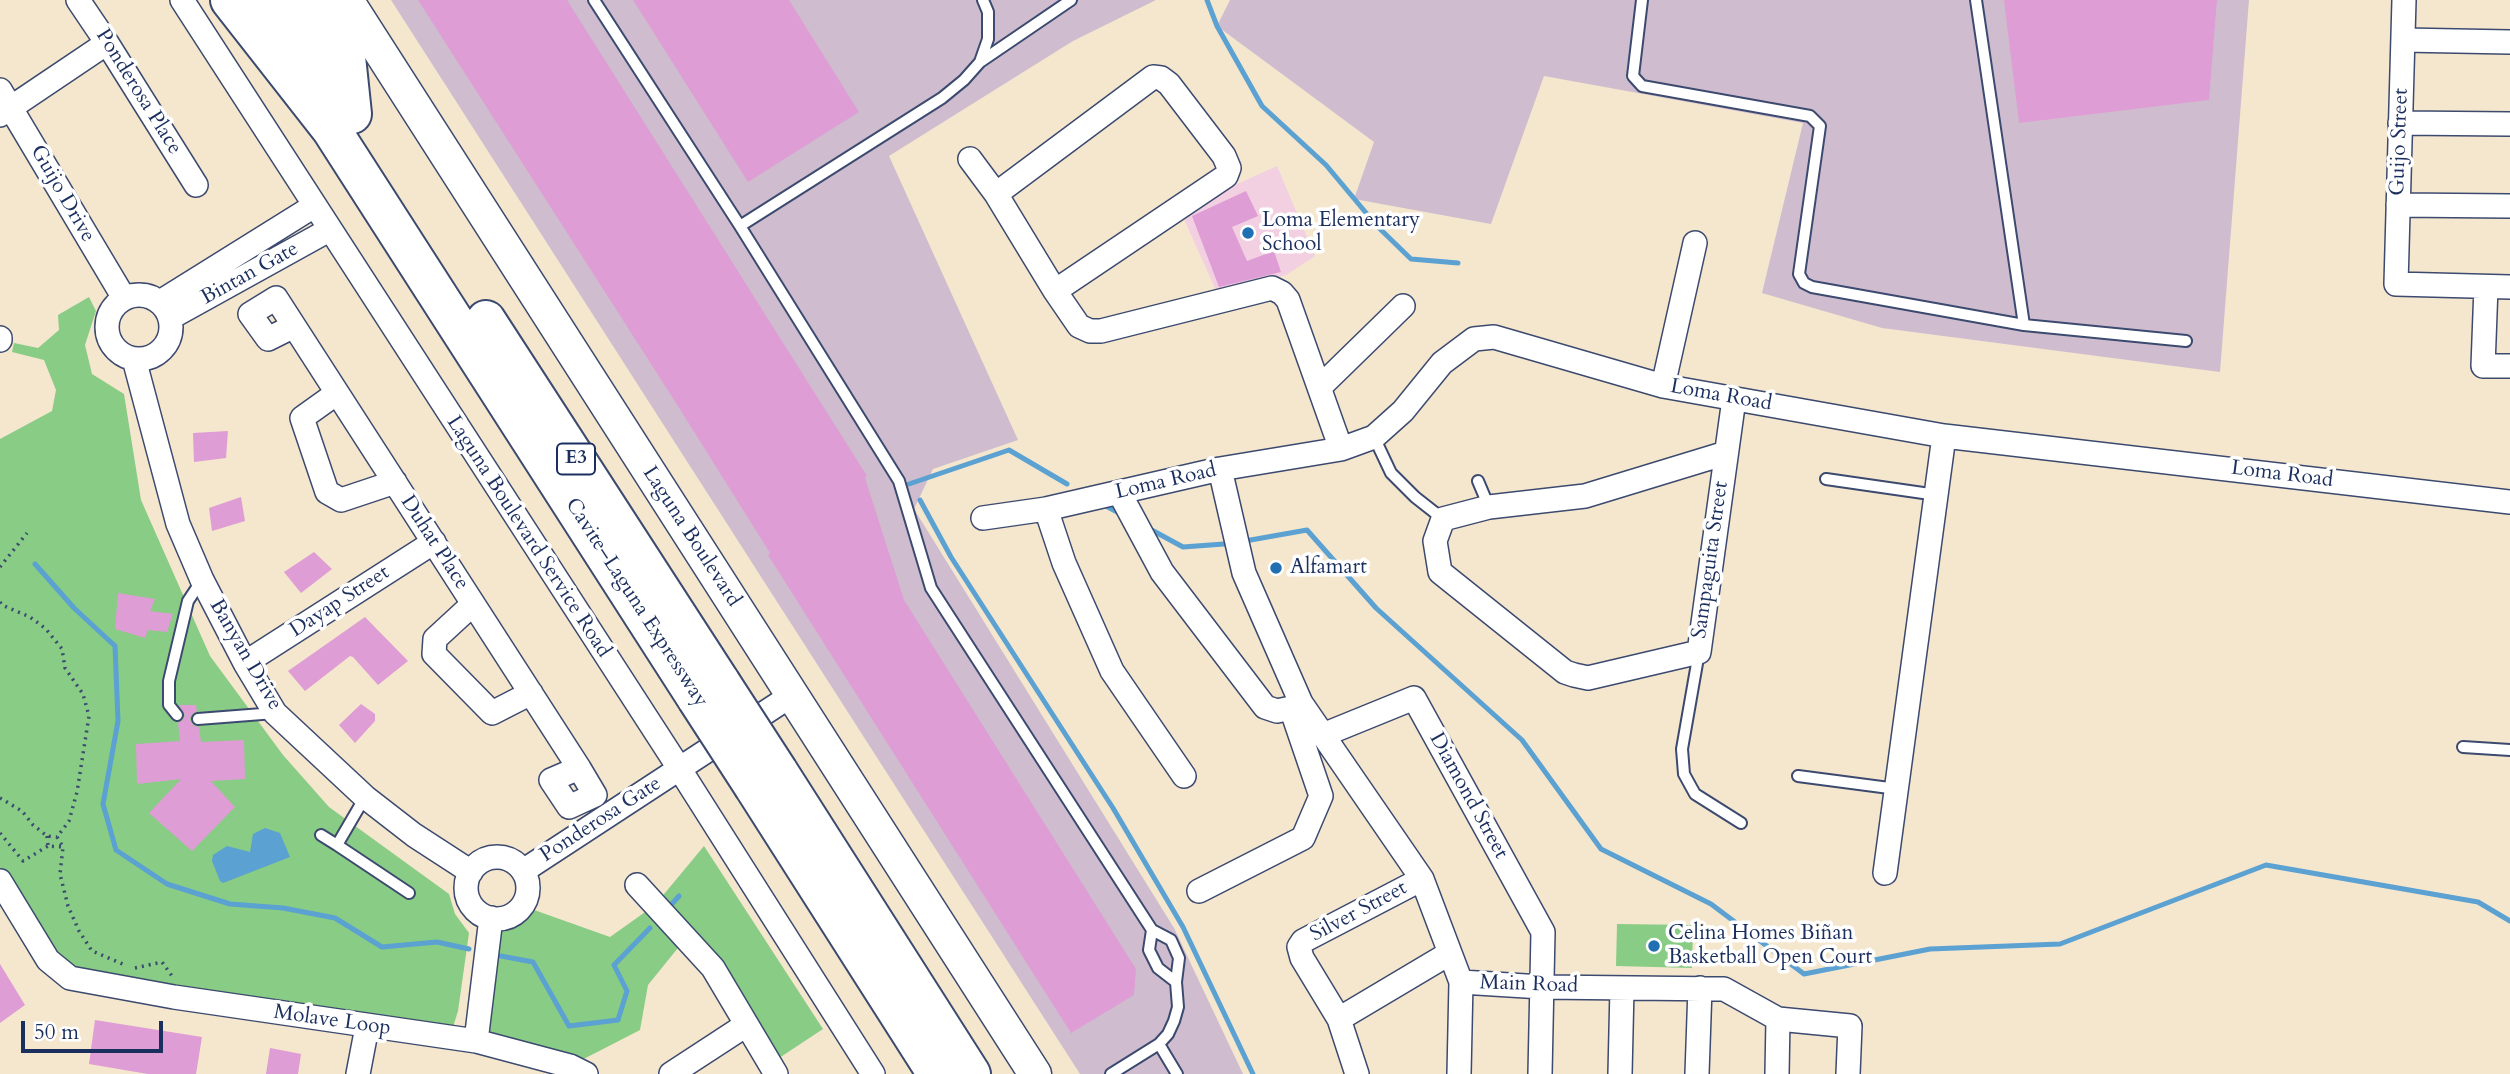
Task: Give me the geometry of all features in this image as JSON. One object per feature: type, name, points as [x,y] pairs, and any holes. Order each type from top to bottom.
[{"type":"highway","name":"Cavite–Laguna Expressway","points":[[230,0],[331,129],[766,779],[971,1074]]},
{"type":"highway","name":"Cavite–Laguna Expressway","points":[[269,0],[352,117],[709,691]]},
{"type":"highway","points":[[310,0],[346,57],[352,117]]},
{"type":"highway","name":"Cavite–Laguna Expressway","points":[[766,779],[937,1074]]},
{"type":"main road","name":"Laguna Boulevard","points":[[347,0],[1035,1074]]},
{"type":"street","name":"Ponderosa Place","points":[[78,0],[196,185]]},
{"type":"street","name":"Laguna Boulevard Service Road","points":[[182,0],[679,768],[873,1074]]},
{"type":"street","name":"Guijo Street","points":[[2404,0],[2396,284],[2486,287]]},
{"type":"street","points":[[2403,40],[2510,42]]},
{"type":"street","points":[[4,104],[107,43]]},
{"type":"street","points":[[996,194],[1153,77],[1161,78],[1169,84],[1224,156],[1229,168],[1226,176],[1055,291]]},
{"type":"street","name":"Guijo Drive","points":[[4,104],[124,298]]},
{"type":"street","points":[[2400,122],[2510,124]]},
{"type":"street","points":[[970,159],[996,194],[1079,326],[1090,331],[1101,331],[1272,288],[1282,293],[1288,300],[1341,449]]},
{"type":"street","points":[[2398,205],[2510,206]]},
{"type":"street","name":"Bintan Gate","points":[[165,310],[314,206]]},
{"type":"street","name":"Bintan Gate","points":[[165,310],[330,230]]},
{"type":"street","points":[[1663,386],[1695,243]]},
{"type":"street","points":[[2510,287],[2486,287],[2483,366],[2510,366]]},
{"type":"street","points":[[143,294],[165,310],[169,340],[163,349],[145,359],[134,359],[119,353],[113,347],[106,332],[108,316],[117,302],[143,294]]},
{"type":"street","points":[[1320,387],[1403,306]]},
{"type":"street","name":"Duhat Place","points":[[294,326],[579,768]]},
{"type":"street","name":"Loma Road","points":[[983,518],[1046,509],[1220,469],[1341,449],[1374,437],[1403,411],[1442,363],[1474,340],[1494,337],[1663,386],[1944,436],[2510,502]]},
{"type":"street","name":"Banyan Drive","points":[[134,359],[178,524],[202,580],[275,713],[365,797],[414,835],[471,872]]},
{"type":"street","name":"Duhat Place","points":[[337,393],[302,418],[327,492],[341,500],[395,482]]},
{"type":"street","name":"Sampaguita Street","points":[[1726,453],[1585,496],[1489,507],[1443,519],[1434,541],[1440,572],[1564,671],[1588,678],[1699,652],[1734,399]]},
{"type":"street","points":[[1885,873],[1944,436]]},
{"type":"street","points":[[1199,891],[1303,838],[1321,796],[1307,717],[1244,573],[1220,469]]},
{"type":"street","points":[[1119,492],[1162,572],[1265,707],[1307,717]]},
{"type":"street","points":[[1046,509],[1064,563],[1112,671],[1184,776]]},
{"type":"street","name":"Dayap Street","points":[[246,663],[434,542]]},
{"type":"street","name":"Duhat Place","points":[[473,604],[435,639],[434,654],[492,713],[531,693]]},
{"type":"street","name":"Ponderosa Gate","points":[[523,871],[792,695]]},
{"type":"street","name":"Diamond Street","points":[[1307,717],[1415,698],[1543,932],[1542,987]]},
{"type":"street","name":"Main Road","points":[[1307,717],[1422,879],[1461,982],[1542,987],[1724,989],[1778,1019],[1850,1026],[1848,1074]]},
{"type":"street","name":"Ponderosa Gate","points":[[471,872],[477,864],[497,857],[507,858],[523,871],[528,888],[523,906],[508,917],[491,918]]},
{"type":"street","points":[[471,872],[467,881],[469,900],[474,909],[491,918],[476,1041]]},
{"type":"street","name":"Silver Street","points":[[1339,1019],[1302,958],[1299,947],[1303,941],[1422,879]]},
{"type":"street","name":"Molave Loop","points":[[0,881],[48,960],[70,978],[174,997],[476,1041],[570,1066],[586,1074]]},
{"type":"street","points":[[637,885],[713,968],[776,1074]]},
{"type":"street","points":[[1357,1074],[1339,1019],[1450,953]]},
{"type":"street","points":[[1459,1074],[1461,982]]},
{"type":"street","points":[[1540,1074],[1542,987]]},
{"type":"street","points":[[1620,1074],[1622,988]]},
{"type":"street","points":[[1697,1074],[1700,988]]},
{"type":"street","points":[[1777,1074],[1778,1019]]},
{"type":"street","points":[[671,1074],[746,1025]]},
{"type":"street","points":[[358,1074],[368,1027]]},
{"type":"lane","points":[[594,0],[740,226],[898,481],[931,588],[1152,930],[1171,940],[1179,958],[1179,995],[1174,1021],[1159,1044],[1111,1074]]},
{"type":"lane","points":[[980,62],[988,39],[988,12],[983,0]]},
{"type":"lane","points":[[740,226],[942,98],[980,62],[1071,0]]},
{"type":"lane","points":[[1642,0],[1633,76],[1642,86],[1810,116],[1820,126],[1800,274],[1804,283],[1812,287],[2024,325],[2186,341]]},
{"type":"lane","points":[[1976,0],[2024,325]]},
{"type":"lane","points":[[1374,437],[1391,473],[1443,519]]},
{"type":"lane","points":[[1826,478],[1937,495]]},
{"type":"lane","points":[[1478,481],[1489,507]]},
{"type":"lane","points":[[177,715],[170,705],[169,681],[188,601],[202,580]]},
{"type":"lane","points":[[1699,652],[1682,749],[1684,774],[1695,794],[1741,823]]},
{"type":"lane","points":[[198,719],[275,713]]},
{"type":"lane","points":[[2463,747],[2510,750]]},
{"type":"lane","points":[[1798,776],[1897,789]]},
{"type":"lane","points":[[337,845],[365,797]]},
{"type":"lane","points":[[321,835],[409,893]]},
{"type":"lane","points":[[1152,930],[1149,950],[1158,968],[1177,982]]},
{"type":"lane","points":[[1159,1044],[1177,1074]]},
{"type":"path","points":[[0,567],[27,533]]},
{"type":"path","points":[[0,602],[30,617],[46,629],[62,649],[65,668],[83,694],[89,716],[75,801],[69,821],[57,837]]},
{"type":"path","points":[[0,798],[22,811],[33,825],[47,836],[57,837]]},
{"type":"path","points":[[0,833],[23,861],[48,846],[63,848]]},
{"type":"path","points":[[47,836],[48,846]]},
{"type":"path","points":[[57,837],[63,848],[60,874],[68,906],[92,951],[133,968],[162,962],[177,984],[174,997]]},
{"type":"shaded area","points":[[391,0],[1156,0],[1073,41],[889,156],[1018,440],[933,469],[914,509],[1174,928],[1243,1074],[1080,1074]]},
{"type":"shaded area","points":[[1230,0],[2249,0],[2220,372],[1882,328],[1762,293],[1803,123],[1544,76],[1491,224],[1354,199],[1374,142],[1217,26]]},
{"type":"shaded area","name":"Loma Elementary School","points":[[1277,166],[1315,256],[1286,275],[1218,295],[1180,210]]},
{"type":"green space","points":[[89,297],[96,311],[85,345],[92,374],[124,394],[141,500],[210,656],[283,755],[329,807],[449,894],[455,914],[469,933],[458,1011],[453,1027],[72,974],[0,875],[0,439],[52,411],[56,390],[44,360],[12,352],[14,343],[38,348],[59,330],[58,315]]},
{"type":"green space","points":[[704,846],[823,1029],[770,1064],[686,938],[648,985],[640,1030],[570,1066],[476,1041],[497,919],[508,917],[523,906],[610,937],[655,905]]},
{"type":"green space","name":"Celina Homes Biñan Basketball Open Court","points":[[1617,924],[1693,925],[1692,968],[1616,966]]},
{"type":"water","points":[[265,828],[280,833],[290,857],[223,883],[220,881],[212,861],[213,855],[227,846],[250,852],[253,834]]},
{"type":"building","points":[[418,0],[567,0],[867,476],[865,478],[904,600],[1136,969],[1134,995],[1071,1033],[768,555],[770,553],[676,403]]},
{"type":"building","points":[[633,0],[789,0],[859,112],[748,182]]},
{"type":"building","points":[[2004,0],[2217,0],[2209,100],[2019,123]]},
{"type":"building","points":[[1246,191],[1258,216],[1232,227],[1247,261],[1274,251],[1281,272],[1219,287],[1192,216]]},
{"type":"building","points":[[228,431],[226,458],[194,462],[193,433]]},
{"type":"building","points":[[241,497],[245,521],[212,531],[209,508]]},
{"type":"building","points":[[314,552],[332,569],[301,593],[284,572]]},
{"type":"building","points":[[118,593],[155,599],[150,611],[173,614],[167,632],[148,630],[145,638],[115,629]]},
{"type":"building","points":[[365,617],[408,661],[378,685],[350,656],[305,691],[288,671]]},
{"type":"building","points":[[361,704],[375,714],[375,721],[355,743],[339,725]]},
{"type":"building","points":[[179,705],[196,705],[197,711],[191,715],[190,720],[194,726],[199,727],[201,742],[244,740],[245,779],[211,781],[235,807],[192,851],[149,813],[181,779],[137,784],[136,744],[180,741],[178,723],[185,715]]},
{"type":"building","points":[[0,964],[25,1005],[0,1023]]},
{"type":"building","points":[[95,1020],[202,1037],[196,1074],[148,1074],[89,1064]]},
{"type":"building","points":[[270,1048],[301,1054],[298,1074],[266,1074]]},
{"type":"waterway","points":[[1207,0],[1217,26],[1262,106],[1326,165],[1377,226],[1411,259],[1458,263]]},
{"type":"waterway","points":[[909,484],[1009,450],[1067,484]]},
{"type":"waterway","points":[[920,500],[951,557],[1113,808],[1183,927],[1253,1074]]},
{"type":"waterway","points":[[1102,504],[1121,514]]},
{"type":"waterway","points":[[1148,528],[1183,547],[1224,544]]},
{"type":"waterway","points":[[1245,541],[1307,530],[1376,608],[1522,740],[1601,849],[1711,904],[1804,974],[1930,949],[2060,944],[2266,865],[2478,902],[2510,921]]},
{"type":"waterway","points":[[35,564],[74,608],[115,646],[118,721],[103,804],[116,850],[167,884],[230,904],[283,908],[335,918],[382,947],[437,942],[469,949]]},
{"type":"waterway","points":[[670,906],[679,896]]},
{"type":"waterway","points":[[501,956],[533,962],[569,1026],[618,1020],[627,991],[614,965],[650,928]]},
{"type":"place","name":"Loma Elementary School","points":[[1248,233]]},
{"type":"place","name":"Alfamart","points":[[1276,568]]},
{"type":"place","name":"Celina Homes Biñan Basketball Open Court","points":[[1654,946]]}]
